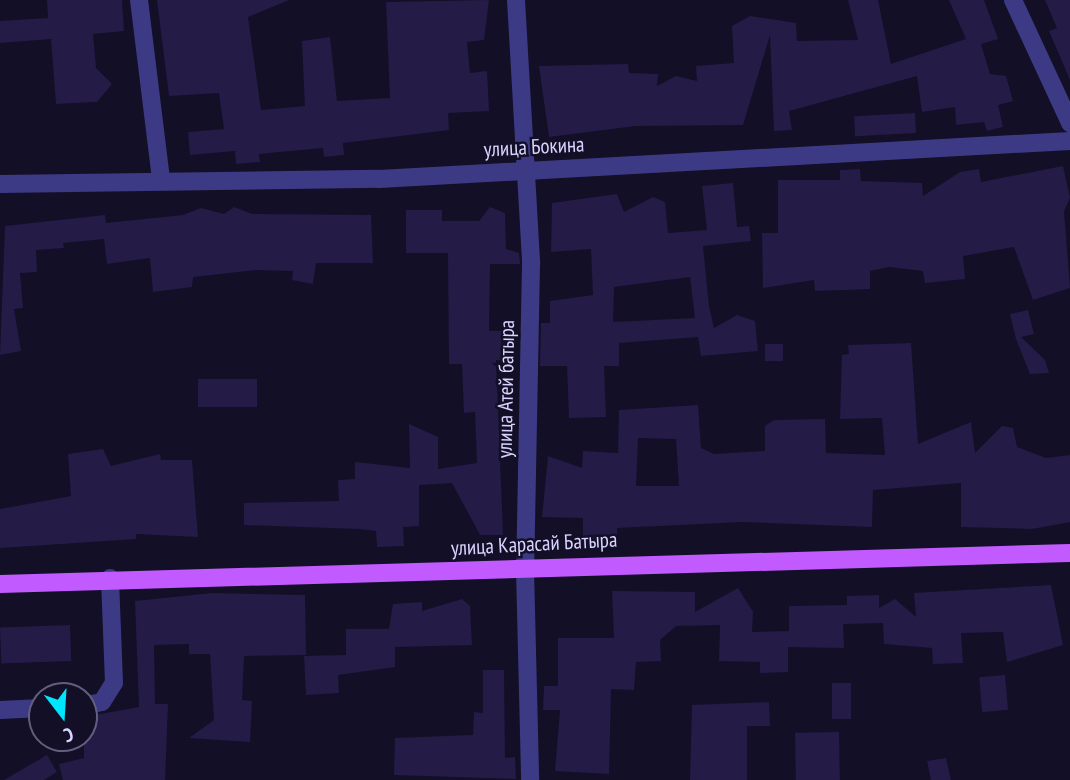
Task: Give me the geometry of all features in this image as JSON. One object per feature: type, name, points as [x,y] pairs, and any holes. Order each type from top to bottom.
[{"type":"main road","name":"улица Карасай Батыра","points":[[0,584],[110,578],[525,569],[1070,552]]},
{"type":"street","points":[[139,0],[160,178]]},
{"type":"street","name":"улица Атей батыра","points":[[516,0],[529,170],[525,569],[530,780]]},
{"type":"street","points":[[1013,0],[1070,123]]},
{"type":"street","name":"улица Бокина","points":[[0,184],[160,178],[200,183],[529,170],[1070,141]]},
{"type":"street","points":[[98,703],[102,702],[114,683],[110,578]]},
{"type":"street","points":[[0,710],[28,709]]},
{"type":"building","points":[[47,0],[122,0],[124,31],[93,34],[96,68],[112,84],[97,102],[56,104],[51,39],[0,43],[0,21],[48,18]]},
{"type":"building","points":[[157,0],[289,0],[248,17],[261,110],[305,106],[302,41],[330,37],[337,101],[390,98],[386,2],[489,0],[484,40],[467,42],[470,73],[487,71],[489,111],[448,113],[449,130],[343,143],[344,155],[324,157],[323,148],[259,154],[260,162],[236,164],[235,151],[190,155],[188,132],[224,129],[219,93],[169,96]]},
{"type":"building","points":[[848,0],[878,0],[891,64],[966,39],[949,0],[984,0],[998,39],[981,44],[990,74],[1006,76],[1013,101],[998,105],[1003,127],[987,131],[984,122],[956,125],[955,107],[922,112],[917,76],[789,111],[792,130],[774,131],[770,35],[743,125],[635,126],[549,137],[539,66],[628,64],[629,73],[658,74],[657,86],[676,76],[697,81],[696,66],[734,63],[732,26],[750,16],[796,23],[797,41],[858,40]]},
{"type":"building","points":[[1045,0],[1070,0],[1070,80],[1049,31],[1057,28]]},
{"type":"building","points":[[915,113],[916,133],[855,136],[854,116]]},
{"type":"building","points":[[1063,166],[1070,198],[1064,211],[1070,288],[1033,300],[1014,247],[963,256],[965,279],[925,283],[923,271],[889,267],[870,271],[870,289],[815,291],[814,280],[763,288],[762,233],[778,233],[778,180],[840,180],[840,170],[860,169],[861,181],[922,183],[923,196],[960,172],[979,169],[981,182]]},
{"type":"building","points":[[733,183],[737,227],[749,226],[751,241],[703,246],[714,328],[737,315],[755,321],[758,351],[701,356],[698,337],[619,343],[619,366],[604,366],[606,417],[569,418],[567,366],[540,366],[541,323],[550,323],[550,301],[593,295],[591,249],[551,252],[552,203],[617,194],[624,212],[653,197],[665,202],[668,233],[707,230],[702,186]],"holes":[[[690,277],[695,318],[613,322],[614,287]]]},
{"type":"building","points":[[234,207],[252,214],[371,215],[373,263],[316,263],[313,284],[292,280],[293,271],[256,270],[193,277],[192,287],[153,292],[150,258],[107,264],[104,239],[63,243],[64,248],[36,250],[37,272],[20,273],[23,308],[14,309],[21,351],[0,355],[5,226],[105,215],[106,223],[183,215],[201,208],[224,214]]},
{"type":"building","points":[[490,207],[505,213],[506,249],[519,253],[520,264],[490,264],[489,331],[503,331],[503,361],[496,360],[503,535],[480,535],[452,483],[419,485],[419,526],[403,527],[404,546],[377,547],[376,531],[244,525],[244,503],[339,501],[338,480],[355,479],[355,462],[410,468],[409,424],[438,437],[438,469],[477,463],[475,412],[464,413],[462,364],[449,364],[448,253],[406,253],[406,210],[442,210],[442,221],[479,221]]},
{"type":"building","points":[[1028,310],[1034,334],[1021,337],[1045,360],[1049,373],[1030,374],[1016,339],[1010,314]]},
{"type":"building","points":[[911,343],[918,444],[971,422],[975,453],[1002,426],[1013,428],[1017,447],[1046,458],[1070,455],[1070,522],[1032,529],[961,527],[961,483],[873,490],[872,527],[742,522],[617,528],[617,539],[583,539],[583,518],[542,517],[548,456],[582,468],[583,451],[618,453],[619,410],[698,405],[701,448],[714,454],[765,451],[765,426],[774,420],[825,419],[826,453],[885,455],[882,418],[840,419],[842,355],[849,354],[848,345]],"holes":[[[638,438],[676,439],[679,486],[636,486]]]},
{"type":"building","points":[[765,344],[783,344],[783,361],[765,361]]},
{"type":"building","points":[[198,379],[257,379],[257,407],[198,407]]},
{"type":"building","points":[[103,449],[111,466],[160,454],[161,460],[192,460],[198,537],[136,534],[136,539],[0,548],[0,509],[71,496],[68,454]]},
{"type":"building","points":[[1051,585],[1063,645],[1007,662],[1003,632],[961,633],[963,663],[933,664],[932,648],[884,644],[883,623],[843,624],[844,648],[788,647],[788,672],[760,673],[760,662],[719,661],[720,625],[676,626],[660,640],[661,661],[636,662],[634,690],[611,689],[609,774],[555,771],[560,710],[543,710],[544,686],[558,686],[558,638],[614,638],[612,591],[695,592],[695,612],[738,588],[753,612],[752,632],[789,631],[789,606],[847,605],[847,596],[879,595],[879,608],[895,599],[916,617],[914,593]]},
{"type":"building","points":[[212,593],[305,595],[306,655],[244,656],[242,700],[252,701],[250,742],[189,738],[214,720],[210,654],[189,654],[189,644],[154,645],[155,704],[168,704],[165,780],[63,780],[59,764],[84,758],[84,752],[98,752],[98,714],[139,707],[135,601]]},
{"type":"building","points":[[462,599],[470,606],[472,645],[395,647],[395,667],[338,675],[339,693],[306,695],[304,656],[346,655],[346,629],[389,629],[393,604],[422,602],[422,611]]},
{"type":"building","points":[[70,625],[71,661],[1,663],[0,627]]},
{"type":"building","points":[[483,670],[504,670],[505,758],[515,757],[516,779],[394,775],[395,738],[473,735],[474,712],[483,713]]},
{"type":"building","points":[[1005,675],[1008,710],[982,712],[979,677]]},
{"type":"building","points":[[832,683],[851,683],[851,719],[832,719]]},
{"type":"building","points":[[769,702],[770,726],[747,726],[747,780],[690,780],[692,705]]},
{"type":"building","points":[[839,732],[840,780],[796,780],[795,733]]},
{"type":"building","points":[[47,755],[57,772],[44,780],[4,780]]},
{"type":"building","points":[[946,758],[951,780],[931,780],[927,761]]}]
